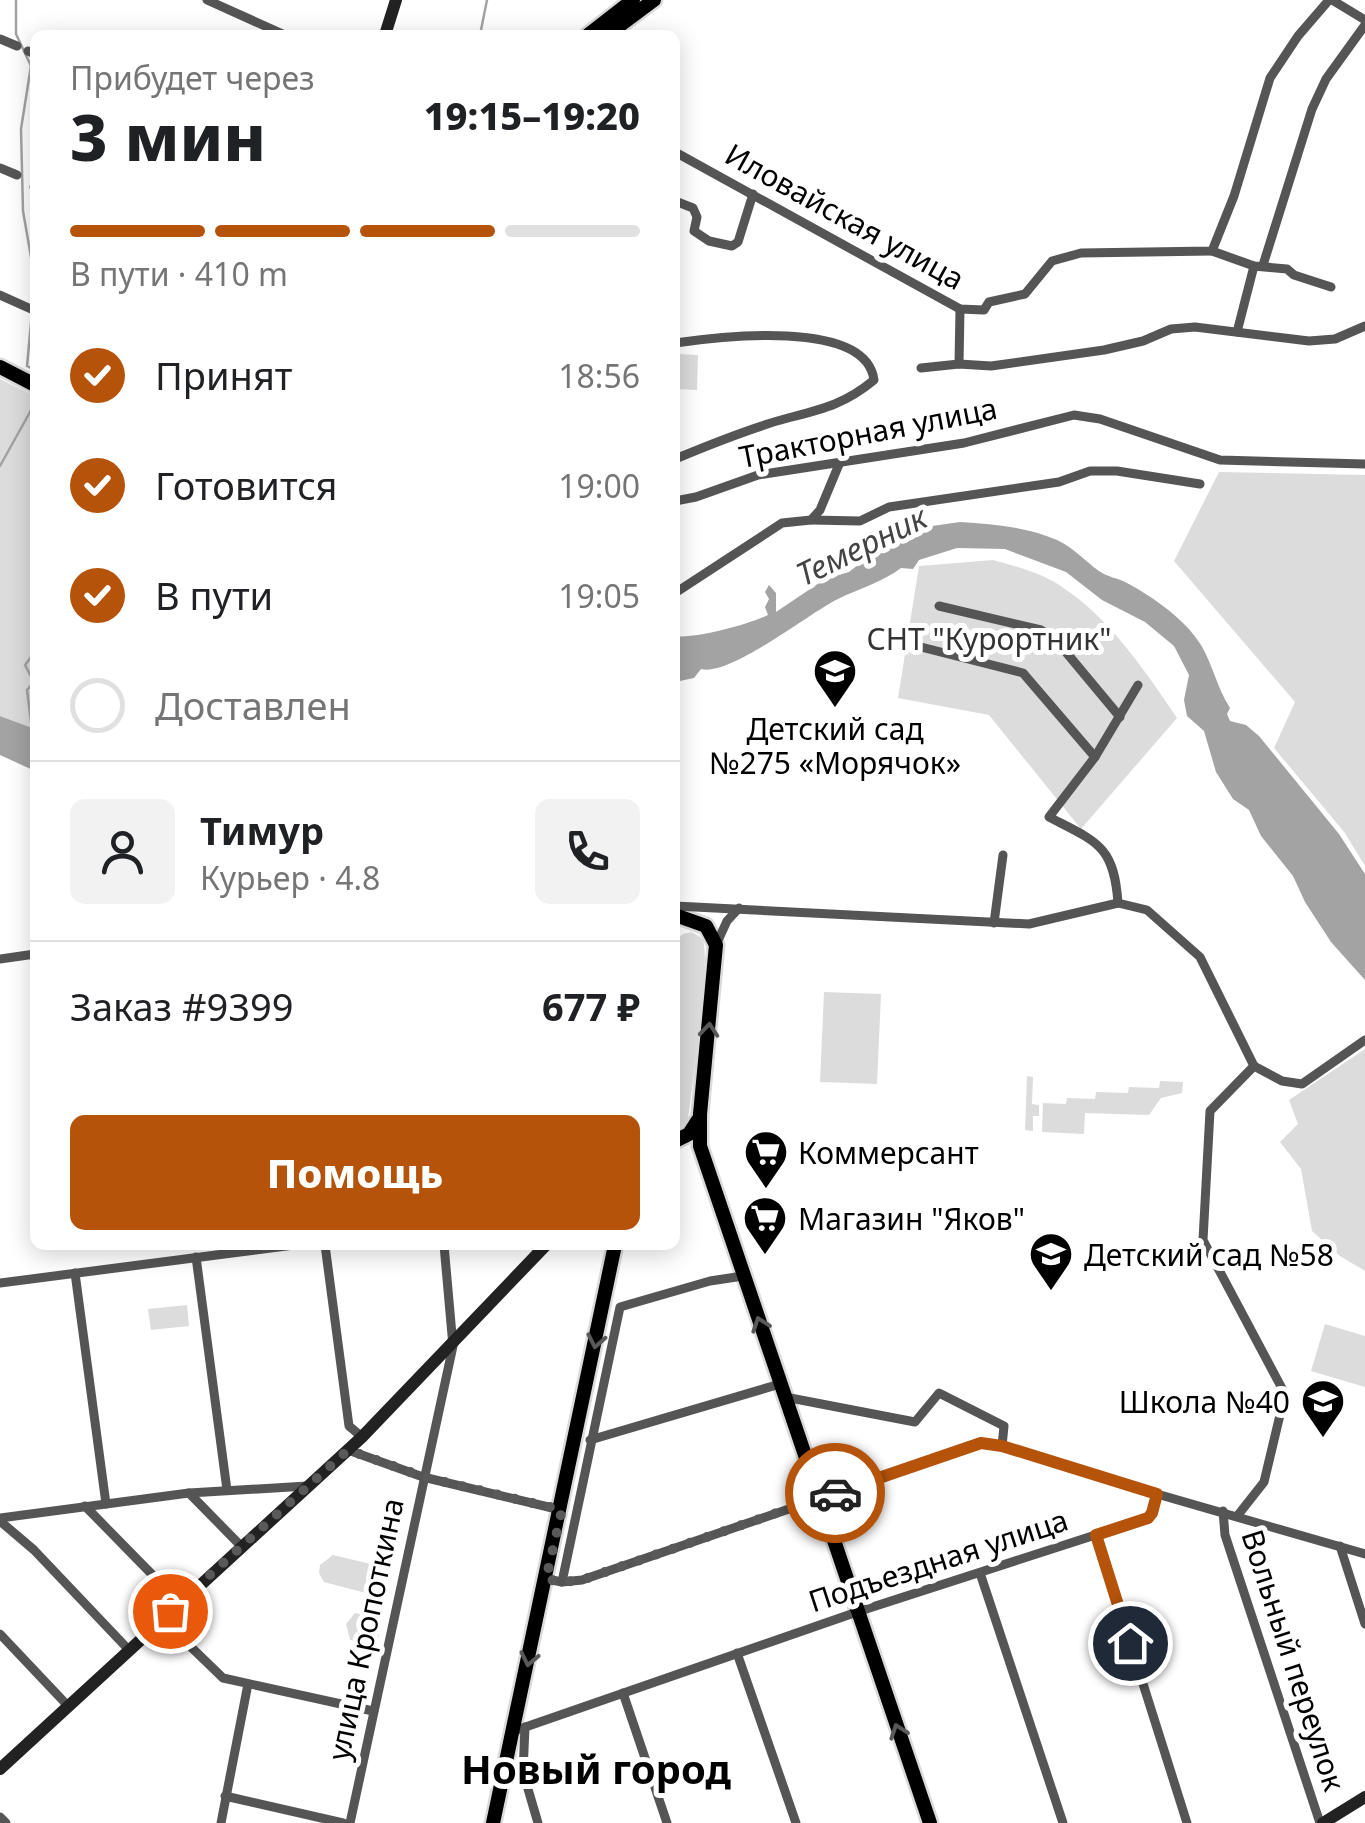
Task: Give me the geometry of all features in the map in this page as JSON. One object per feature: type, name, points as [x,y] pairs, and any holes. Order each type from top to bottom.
[{"type":"main road","points":[[594,30],[632,0]]},
{"type":"main road","points":[[613,30],[654,0]]},
{"type":"main road","points":[[0,366],[30,382]]},
{"type":"main road","points":[[680,916],[694,919],[711,931],[716,945],[700,1146],[930,1823]]},
{"type":"main road","points":[[680,927],[694,919]]},
{"type":"main road","points":[[680,1138],[692,1131],[700,1114]]},
{"type":"main road","points":[[494,1823],[554,1581],[562,1510],[614,1250]]},
{"type":"street","points":[[207,0],[274,30]]},
{"type":"street","points":[[387,30],[396,0]]},
{"type":"street","points":[[1212,250],[1234,196],[1270,78],[1298,36],[1330,0],[1363,21]]},
{"type":"street","points":[[1237,332],[1312,109],[1363,21],[1365,6]]},
{"type":"street","points":[[0,39],[16,46]]},
{"type":"street","name":"Иловайская улица","points":[[680,155],[960,309],[984,310],[989,302],[1025,294],[1052,261],[1081,252],[1212,250],[1258,266],[1286,269],[1331,288]]},
{"type":"street","points":[[0,168],[17,175]]},
{"type":"street","points":[[680,204],[693,208],[698,216],[694,231],[698,237],[732,246],[738,242],[753,194]]},
{"type":"street","points":[[0,296],[30,309]]},
{"type":"street","points":[[959,364],[960,309]]},
{"type":"street","points":[[921,368],[991,366],[1104,350],[1172,329],[1195,327],[1309,341],[1335,339],[1365,326]]},
{"type":"street","points":[[680,343],[802,334],[858,355],[867,362],[874,380],[818,412],[787,418],[680,457]]},
{"type":"street","name":"Тракторная улица","points":[[680,500],[758,475],[964,443],[1074,415],[1100,419],[1220,460],[1365,464]]},
{"type":"street","points":[[811,520],[820,510],[840,462]]},
{"type":"street","points":[[680,591],[782,522],[860,521],[889,508],[1060,482],[1090,471],[1200,484]]},
{"type":"street","points":[[939,606],[1041,630],[1055,640],[1120,717]]},
{"type":"street","points":[[917,646],[1023,673],[1095,757]]},
{"type":"street","points":[[1118,903],[1116,873],[1110,858],[1093,840],[1049,817],[1095,757],[1138,684]]},
{"type":"street","points":[[994,923],[1004,855]]},
{"type":"street","points":[[680,906],[1029,924],[1118,903],[1147,910],[1200,956],[1254,1066],[1282,1081],[1302,1084],[1365,1040]]},
{"type":"street","points":[[694,919],[721,906]]},
{"type":"street","points":[[716,945],[727,921],[739,908]]},
{"type":"street","points":[[0,959],[30,955]]},
{"type":"street","points":[[1238,1515],[1264,1482],[1286,1394],[1203,1240],[1210,1111],[1254,1066]]},
{"type":"street","points":[[0,1283],[253,1250]]},
{"type":"street","points":[[327,1250],[348,1426],[362,1436]]},
{"type":"street","name":"улица Кропоткина","points":[[347,1823],[452,1346],[444,1250]]},
{"type":"street","points":[[0,1769],[348,1450],[541,1250]]},
{"type":"street","points":[[196,1257],[228,1490]]},
{"type":"street","points":[[75,1273],[106,1504]]},
{"type":"street","points":[[742,1276],[710,1281],[620,1307],[554,1581],[582,1580],[981,1443],[1365,1554]]},
{"type":"street","points":[[590,1440],[782,1390],[915,1422],[938,1393],[1004,1426],[1002,1446]]},
{"type":"street","points":[[348,1450],[424,1477],[562,1510]]},
{"type":"street","points":[[0,1519],[190,1493],[307,1486]]},
{"type":"street","points":[[190,1493],[240,1545]]},
{"type":"street","name":"Подъездная улица","points":[[519,1729],[857,1612],[1148,1518],[1157,1494]]},
{"type":"street","points":[[85,1506],[179,1602]]},
{"type":"street","name":"Вольный переулок","points":[[1224,1511],[1225,1535],[1321,1823]]},
{"type":"street","points":[[0,1519],[128,1650]]},
{"type":"street","points":[[1096,1535],[1188,1823]]},
{"type":"street","points":[[1340,1546],[1365,1624]]},
{"type":"street","points":[[980,1572],[1063,1823]]},
{"type":"street","points":[[162,1618],[224,1678],[373,1711]]},
{"type":"street","points":[[0,1634],[69,1707]]},
{"type":"street","points":[[737,1653],[796,1823]]},
{"type":"street","points":[[220,1823],[248,1684]]},
{"type":"street","points":[[623,1693],[668,1823]]},
{"type":"street","points":[[519,1729],[523,1772],[538,1823]]},
{"type":"street","points":[[225,1796],[347,1823]]},
{"type":"street","points":[[1321,1823],[1365,1798]]},
{"type":"street","points":[[0,1817],[6,1823]]},
{"type":"green space","points":[[680,354],[698,355],[697,390],[680,389]]},
{"type":"green space","points":[[0,379],[30,394],[30,727],[0,716]]},
{"type":"green space","points":[[1219,472],[1365,475],[1365,866],[1345,833],[1274,748],[1295,702],[1174,561]]},
{"type":"green space","name":"СНТ \"Курортник\"","points":[[993,560],[1057,583],[1082,602],[1127,648],[1177,718],[1081,829],[989,715],[898,698],[919,566]]},
{"type":"green space","points":[[699,936],[705,952],[688,1120],[680,1128],[680,937]]},
{"type":"green space","points":[[824,992],[881,994],[877,1084],[820,1082]]},
{"type":"green space","points":[[1365,1049],[1365,1271],[1340,1256],[1312,1231],[1301,1169],[1280,1142],[1298,1124],[1289,1100]]},
{"type":"green space","points":[[1027,1076],[1033,1077],[1032,1104],[1039,1105],[1039,1116],[1033,1116],[1033,1131],[1025,1130]]},
{"type":"green space","points":[[1160,1081],[1183,1082],[1182,1093],[1161,1098],[1149,1115],[1085,1113],[1084,1134],[1042,1132],[1043,1103],[1066,1104],[1067,1098],[1095,1099],[1096,1092],[1128,1093],[1129,1087],[1159,1088]]},
{"type":"green space","points":[[187,1305],[189,1326],[151,1330],[148,1309]]},
{"type":"green space","points":[[1325,1324],[1365,1336],[1365,1387],[1311,1371]]},
{"type":"green space","points":[[333,1555],[375,1565],[380,1576],[377,1587],[366,1593],[324,1582],[320,1565]]},
{"type":"green space","points":[[355,1613],[382,1619],[377,1645],[350,1640],[346,1624]]},
{"type":"shaded area","points":[[960,522],[997,525],[1057,540],[1102,573],[1147,595],[1186,626],[1205,653],[1230,708],[1230,721],[1246,725],[1259,736],[1339,834],[1365,874],[1365,980],[1331,942],[1293,876],[1261,836],[1249,810],[1233,799],[1216,772],[1204,731],[1187,716],[1184,700],[1189,675],[1174,646],[1145,622],[1102,600],[1066,572],[1005,549],[957,548],[919,560],[913,569],[901,568],[838,599],[749,654],[714,669],[701,669],[694,678],[680,681],[680,636],[709,633],[768,615],[765,607],[769,599],[765,592],[769,585],[776,593],[776,612],[825,579],[849,572],[859,564],[866,549],[918,528]]},
{"type":"shaded area","points":[[0,716],[30,727],[30,769],[0,755]]},
{"type":"waterway","points":[[16,0],[16,34],[30,64]]},
{"type":"waterway","points":[[481,30],[487,0]]},
{"type":"waterway","points":[[30,72],[21,129],[23,211],[30,251]]},
{"type":"waterway","points":[[30,334],[30,368]]},
{"type":"waterway","points":[[0,466],[30,412]]},
{"type":"waterway","points":[[30,658],[25,665],[30,674]]},
{"type":"waterway","points":[[30,687],[27,690],[30,713]]},
{"type":"way so far","points":[[170,1611],[348,1450],[424,1477],[562,1510],[546,1579],[562,1582],[582,1580],[835,1493]]},
{"type":"place","name":"Детский сад №275 «Морячок»","points":[[835,709]]},
{"type":"place","name":"Коммерсант","points":[[766,1190]]},
{"type":"place","name":"Магазин \"Яков\"","points":[[765,1256]]},
{"type":"place","name":"Детский сад №58","points":[[1051,1292]]},
{"type":"place","name":"Школа №40","points":[[1323,1439]]},
{"type":"district","name":"Новый город","points":[[596,1768]]},
{"type":"route","points":[[835,1493],[981,1443],[1157,1494],[1148,1518],[1096,1535],[1130,1643]]},
{"type":"water label","name":"Темерник","points":[[861,545]]}]
